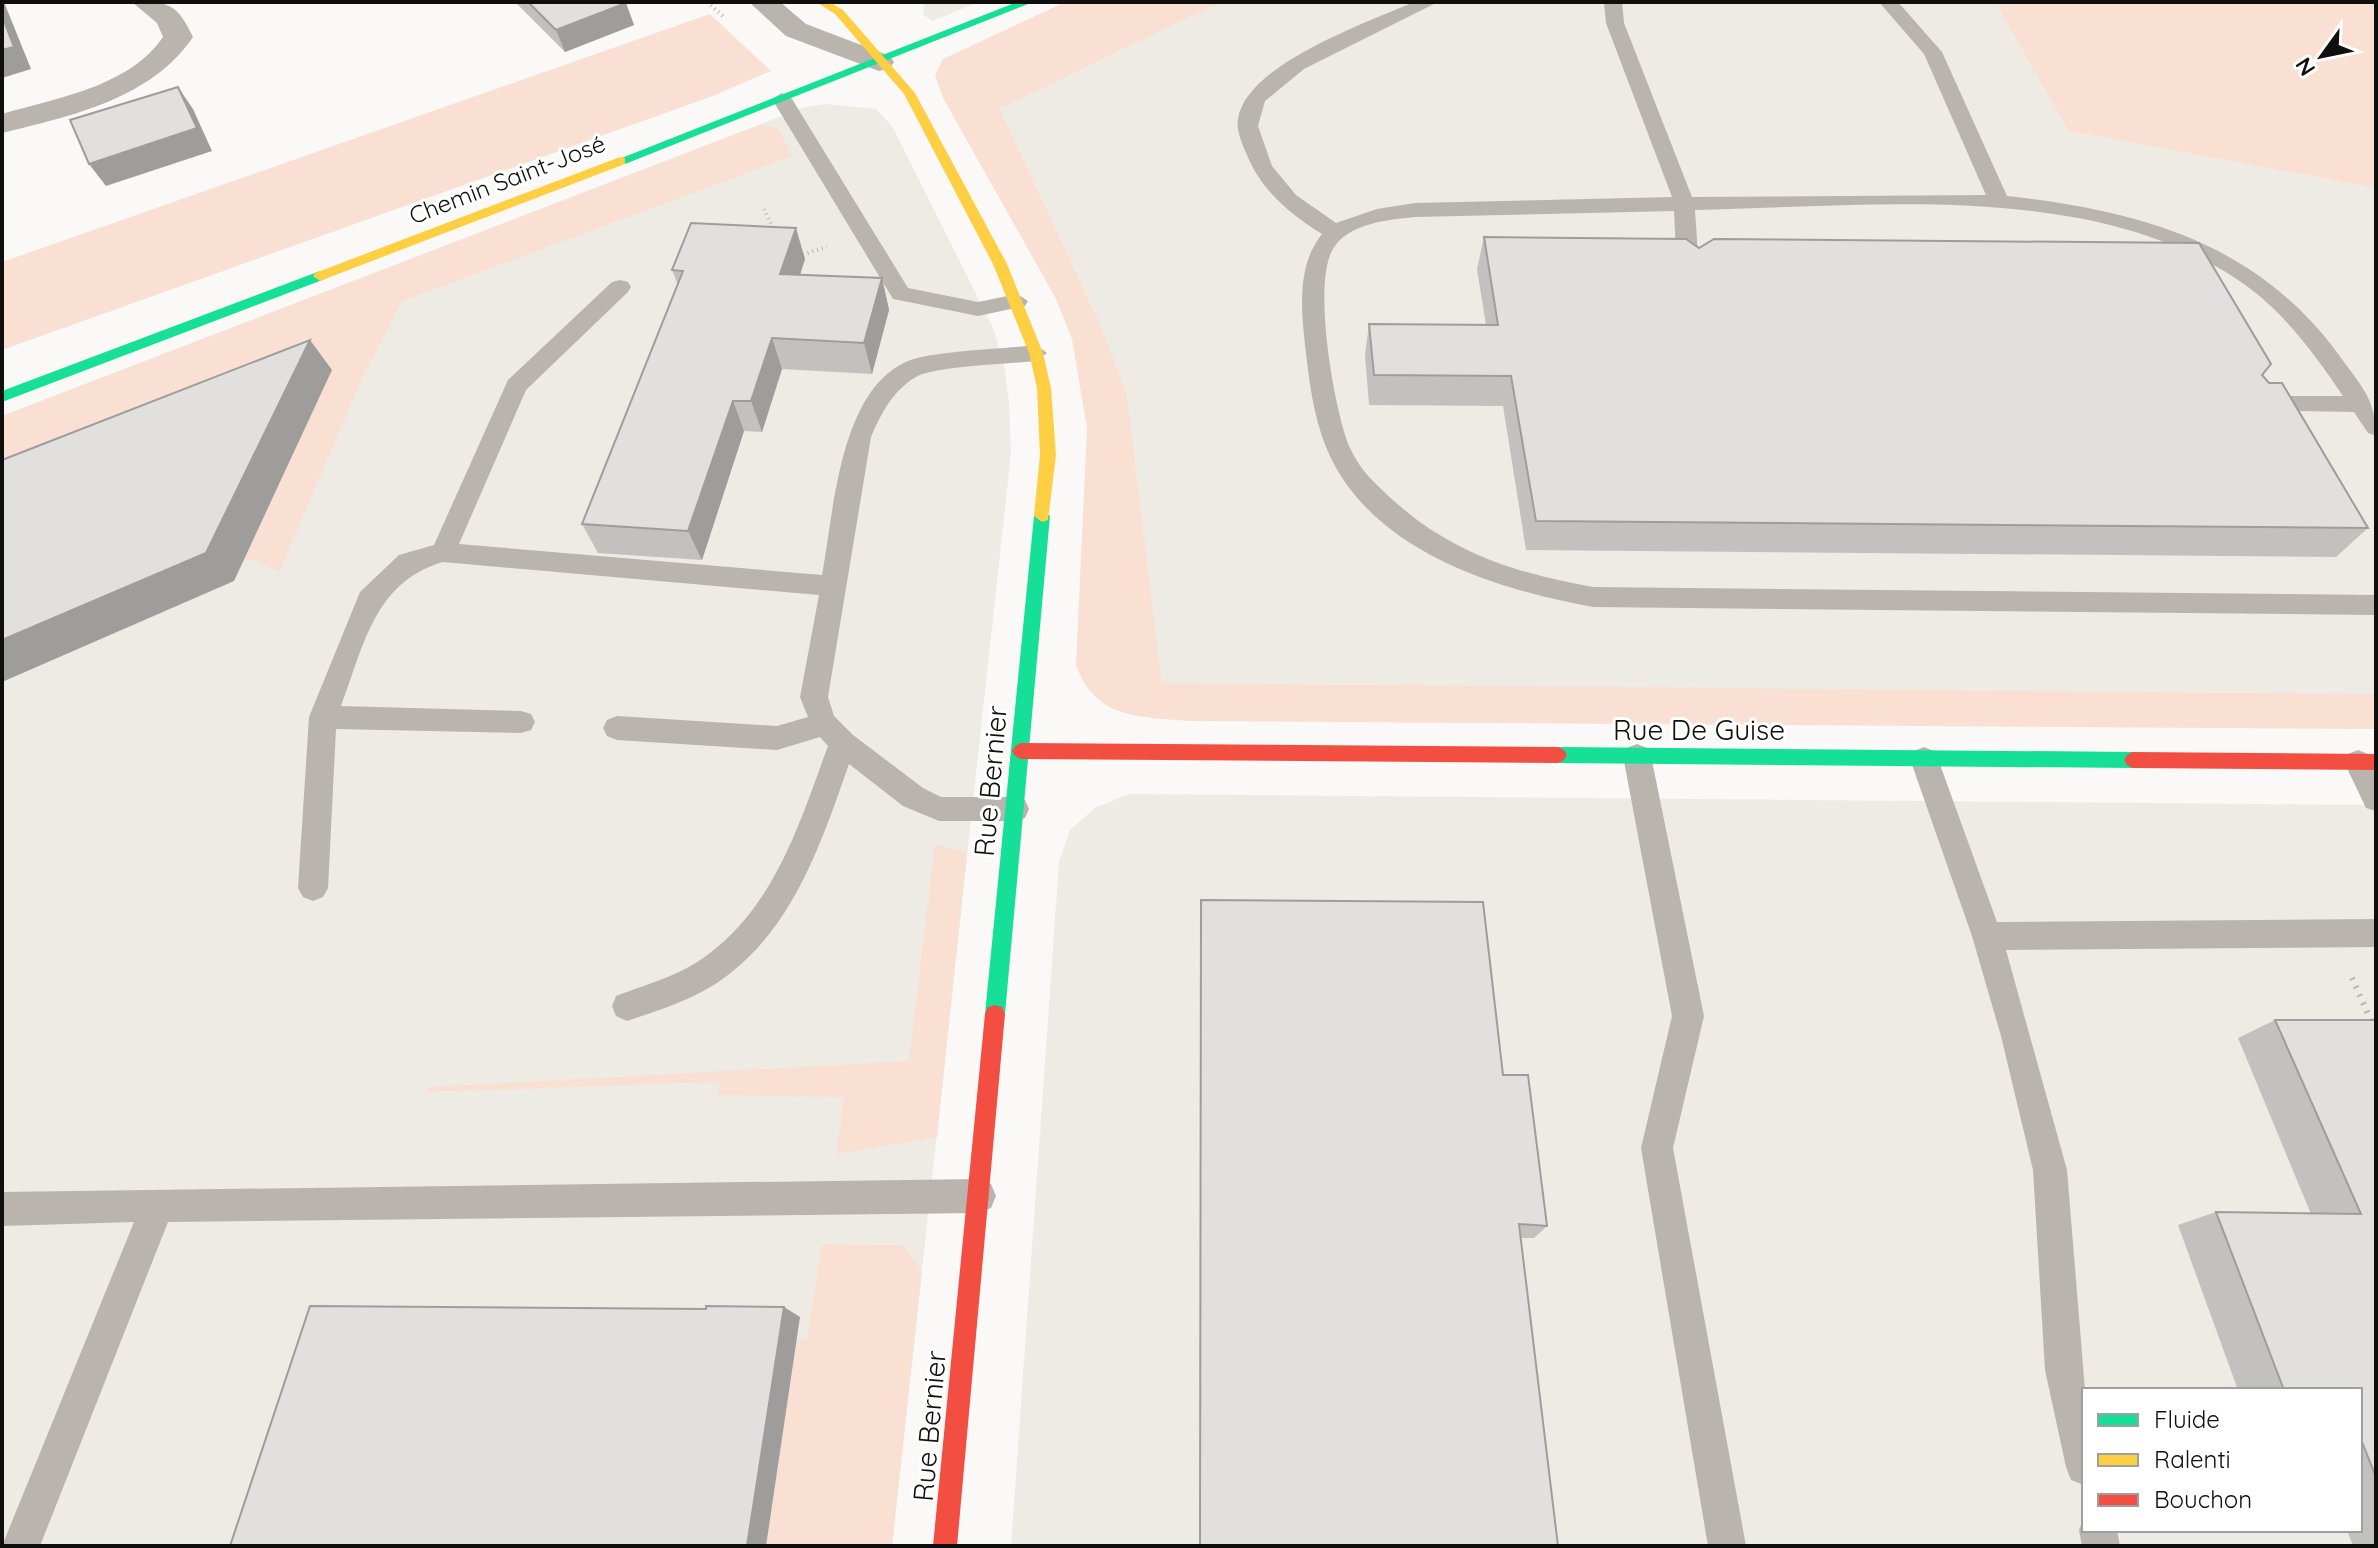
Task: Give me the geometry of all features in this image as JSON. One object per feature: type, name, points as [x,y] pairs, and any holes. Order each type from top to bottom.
[{"type":"street","points":[[2,124],[125,83],[162,61],[178,37],[176,27],[146,2]]},
{"type":"street","points":[[763,2],[796,30],[879,62]]},
{"type":"street","name":"Rue Bernier","points":[[822,2],[839,12],[879,62],[909,93],[1017,301],[1036,353],[1044,388],[1048,455],[945,1546]]},
{"type":"street","name":"Chemin Saint-José","points":[[2,397],[879,62],[1023,3]]},
{"type":"street","name":"Rue De Guise","points":[[1021,751],[2367,762]]},
{"type":"lane","points":[[1336,233],[1297,207],[1260,165],[1248,118],[1255,101],[1268,85],[1303,62],[1429,2]]},
{"type":"lane","points":[[1613,2],[1615,23],[1684,203],[1688,270]]},
{"type":"lane","points":[[1888,2],[1933,52],[1999,202]]},
{"type":"lane","points":[[782,99],[901,294],[978,309],[1017,301]]},
{"type":"lane","points":[[2376,427],[2329,355],[2289,309],[2222,259],[2110,219],[2067,209],[1999,202],[1684,203],[1415,210],[1358,221],[1336,233],[1315,260],[1312,277],[1312,303],[1334,438],[1345,462],[1365,488],[1403,523],[1448,554],[1486,574],[1593,597],[2376,605]]},
{"type":"lane","points":[[443,552],[516,386],[620,287]]},
{"type":"lane","points":[[1015,809],[939,809],[913,797],[833,732],[814,697],[859,437],[873,407],[898,376],[929,363],[1036,353]]},
{"type":"lane","points":[[2249,404],[2361,404]]},
{"type":"lane","points":[[313,888],[323,717],[369,599],[408,562],[443,552],[833,586]]},
{"type":"lane","points":[[323,717],[521,722]]},
{"type":"lane","points":[[617,728],[777,738],[806,731],[833,732]]},
{"type":"lane","points":[[627,1006],[688,984],[720,965],[763,925],[804,848],[833,732]]},
{"type":"lane","points":[[1637,756],[1688,1016],[1657,1148],[1727,1546]]},
{"type":"lane","points":[[1924,759],[1987,936],[2017,1036],[2050,1170],[2063,1370],[2082,1458]]},
{"type":"lane","points":[[2367,762],[2376,799]]},
{"type":"lane","points":[[1987,936],[2376,933]]},
{"type":"lane","points":[[2,1209],[979,1196]]},
{"type":"lane","points":[[21,1546],[158,1205]]},
{"type":"path","points":[[764,209],[776,234]]},
{"type":"path","points":[[2357,989],[2376,1032]]},
{"type":"shaded area","points":[[924,2],[979,2],[932,21],[923,14]]},
{"type":"shaded area","points":[[1065,2],[1221,2],[1000,109],[1100,324],[1127,394],[1162,683],[2376,694],[2376,729],[1190,721],[1137,716],[1107,705],[1084,683],[1076,665],[1087,428],[1072,339],[1055,297],[943,98],[935,75],[943,59]]},
{"type":"shaded area","points":[[1221,2],[1995,2],[2070,131],[2376,188],[2376,729],[1162,683],[1127,394],[1100,324],[1000,109]]},
{"type":"shaded area","points":[[1995,2],[2376,2],[2376,188],[2069,131]]},
{"type":"shaded area","points":[[710,14],[771,71],[710,97],[2,350],[2,262]]},
{"type":"shaded area","points":[[825,104],[876,109],[892,126],[994,330],[1004,365],[1009,402],[1011,453],[892,1546],[2,1546],[2,416],[805,107]]},
{"type":"shaded area","points":[[760,125],[778,128],[793,156],[402,301],[363,376],[279,572],[255,560],[243,561],[331,371],[2,502],[2,416]]},
{"type":"shaded area","points":[[1129,794],[2376,805],[2376,1546],[1011,1546],[1059,862],[1070,830],[1095,808]]},
{"type":"shaded area","points":[[935,844],[967,853],[937,1137],[836,1154],[844,1097],[717,1095],[720,1082],[426,1092],[427,1087],[909,1061]]},
{"type":"shaded area","points":[[822,1244],[903,1245],[922,1271],[892,1546],[766,1546],[796,1341],[807,1339]]},
{"type":"building","points":[[528,2],[625,2],[626,3],[556,30]]},
{"type":"building","points":[[2,16],[14,47],[2,50]]},
{"type":"building","points":[[178,87],[197,128],[89,164],[70,120]]},
{"type":"building","points":[[691,223],[796,228],[780,274],[882,278],[864,343],[772,338],[751,401],[733,401],[688,531],[582,524],[683,271],[672,270]]},
{"type":"building","points":[[1484,237],[1686,239],[1699,248],[1714,239],[2199,243],[2271,364],[2262,375],[2269,383],[2282,383],[2368,528],[1536,521],[1511,376],[1374,375],[1369,324],[1498,325]]},
{"type":"building","points":[[310,340],[206,553],[2,640],[2,460]]},
{"type":"building","points":[[1201,900],[1483,902],[1503,1075],[1528,1075],[1547,1226],[1519,1224],[1558,1546],[1200,1546]]},
{"type":"building","points":[[2275,1020],[2376,1020],[2376,1477],[2362,1442],[2362,1388],[2283,1388],[2216,1212],[2361,1214]]},
{"type":"building","points":[[310,1306],[784,1307],[747,1546],[230,1546]]},
{"type":"traffic: fast","points":[[620,161],[1027,2]]},
{"type":"traffic: fast","points":[[2,397],[320,276]]},
{"type":"traffic: fast","points":[[995,1014],[1042,516]]},
{"type":"traffic: fast","points":[[1558,755],[2133,760]]},
{"type":"traffic: slow","points":[[822,2],[839,12],[909,93],[1000,264],[1036,353],[1044,388],[1048,455],[1042,516]]},
{"type":"traffic: slow","points":[[320,276],[620,161]]},
{"type":"traffic: jam","points":[[1021,751],[1558,755]]},
{"type":"traffic: jam","points":[[2133,760],[2376,762]]},
{"type":"traffic: jam","points":[[945,1546],[995,1014]]}]
